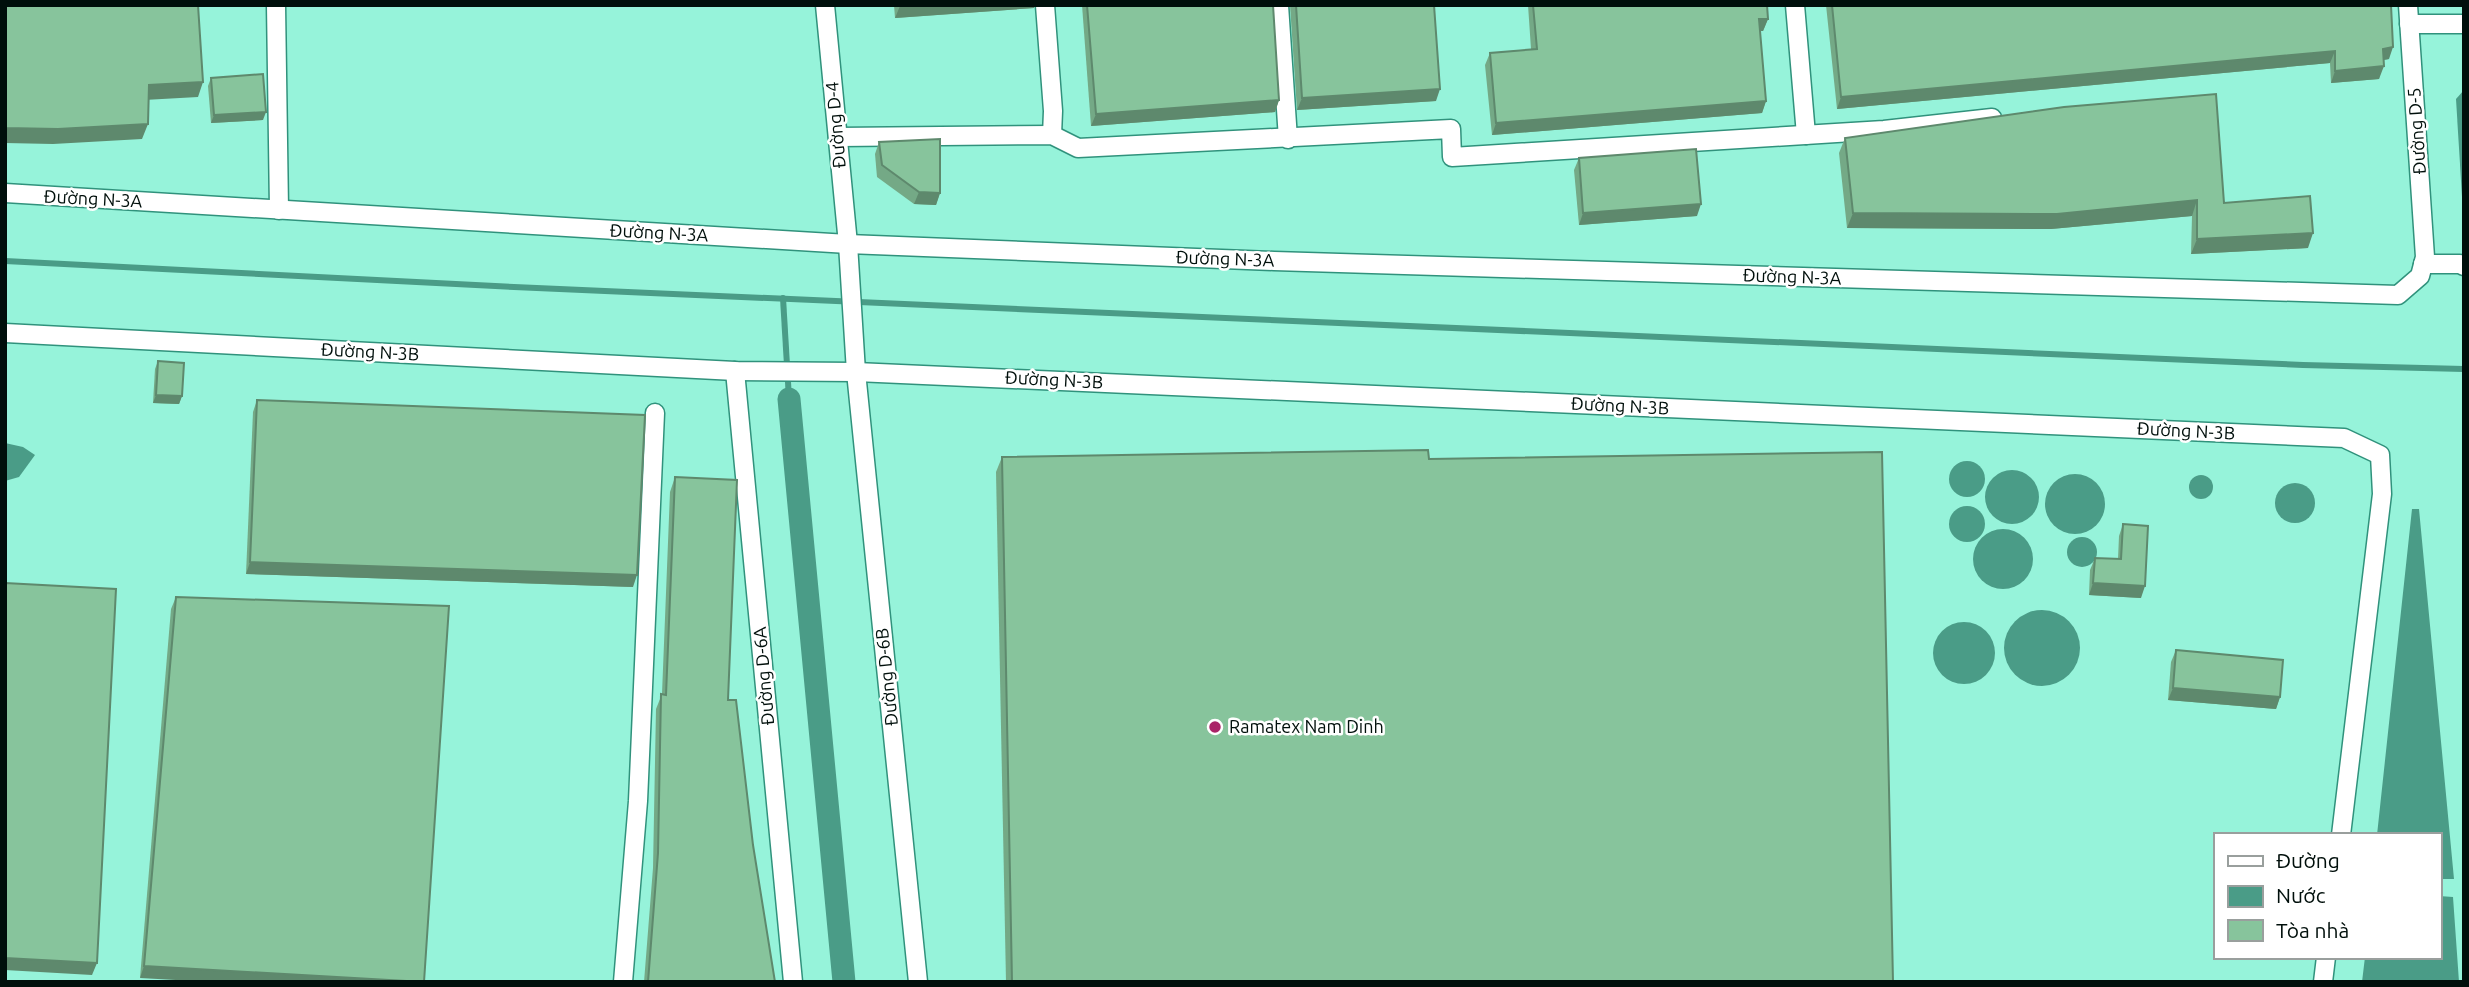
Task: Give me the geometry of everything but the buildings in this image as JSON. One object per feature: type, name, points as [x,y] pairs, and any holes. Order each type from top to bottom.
[{"type":"street","points":[[276,5],[279,210]]},
{"type":"street","name":"Đường D-4","points":[[825,5],[853,325]]},
{"type":"street","points":[[1045,5],[1054,111],[1052,135]]},
{"type":"street","points":[[1279,5],[1288,139]]},
{"type":"street","points":[[1796,5],[1806,135]]},
{"type":"street","name":"Đường D-5","points":[[2409,5],[2424,261]]},
{"type":"street","points":[[2409,24],[2464,24]]},
{"type":"street","points":[[838,137],[1052,135],[1078,148],[1451,129],[1452,157],[1884,130],[2009,116]]},
{"type":"street","name":"Đường N-3A","points":[[5,193],[848,244],[2379,295],[2398,295],[2407,290],[2420,276],[2424,261]]},
{"type":"street","points":[[2424,261],[2464,266]]},
{"type":"street","name":"Đường D-6B","points":[[853,325],[918,982]]},
{"type":"street","name":"Đường N-3B","points":[[5,333],[735,371],[856,372],[2344,438],[2380,455],[2382,494],[2341,833]]},
{"type":"street","name":"Đường D-6A","points":[[735,371],[793,982]]},
{"type":"street","points":[[623,982],[638,801],[655,413]]},
{"type":"street","points":[[2323,982],[2326,959]]},
{"type":"water","points":[[2464,90],[2464,230],[2456,99]]},
{"type":"water","points":[[5,443],[23,447],[35,455],[19,477],[5,481]]},
{"type":"water","points":[[1967,461],[1980,466],[1985,479],[1980,492],[1967,497],[1954,492],[1949,479],[1954,466]]},
{"type":"water","points":[[2012,470],[2031,478],[2039,497],[2031,516],[2012,524],[1993,516],[1985,497],[1993,478]]},
{"type":"water","points":[[2075,474],[2092,479],[2100,487],[2105,504],[2100,521],[2092,529],[2075,534],[2058,529],[2050,521],[2045,504],[2050,487],[2058,479]]},
{"type":"water","points":[[2201,475],[2209,479],[2213,487],[2209,495],[2201,499],[2193,495],[2189,487],[2193,479]]},
{"type":"water","points":[[2295,483],[2309,489],[2315,503],[2309,517],[2295,523],[2281,517],[2275,503],[2281,489]]},
{"type":"water","points":[[1967,506],[1980,511],[1985,524],[1980,537],[1967,542],[1954,537],[1949,524],[1954,511]]},
{"type":"water","points":[[2412,509],[2419,509],[2454,879],[2441,879],[2441,833],[2377,833]]},
{"type":"water","points":[[2003,529],[2020,534],[2028,542],[2033,559],[2028,576],[2020,584],[2003,589],[1986,584],[1978,576],[1973,559],[1978,542],[1986,534]]},
{"type":"water","points":[[2082,537],[2093,541],[2097,552],[2093,563],[2082,567],[2071,563],[2067,552],[2071,541]]},
{"type":"water","points":[[2042,610],[2057,613],[2069,621],[2077,633],[2080,648],[2077,663],[2069,675],[2057,683],[2042,686],[2027,683],[2015,675],[2007,663],[2004,648],[2007,633],[2015,621],[2027,613]]},
{"type":"water","points":[[1958,622],[1970,622],[1986,631],[1993,641],[1993,665],[1986,675],[1970,684],[1958,684],[1947,679],[1938,670],[1933,659],[1933,647],[1938,636],[1947,627]]},
{"type":"water","points":[[2441,896],[2453,897],[2459,982],[2362,982],[2365,959],[2441,959]]},
{"type":"waterway","points":[[5,261],[514,287],[2303,365],[2464,369]]},
{"type":"waterway","points":[[783,298],[789,399]]},
{"type":"waterway","points":[[789,399],[844,982]]},
{"type":"place","name":"Ramatex Nam Dinh","points":[[1215,727]]}]
